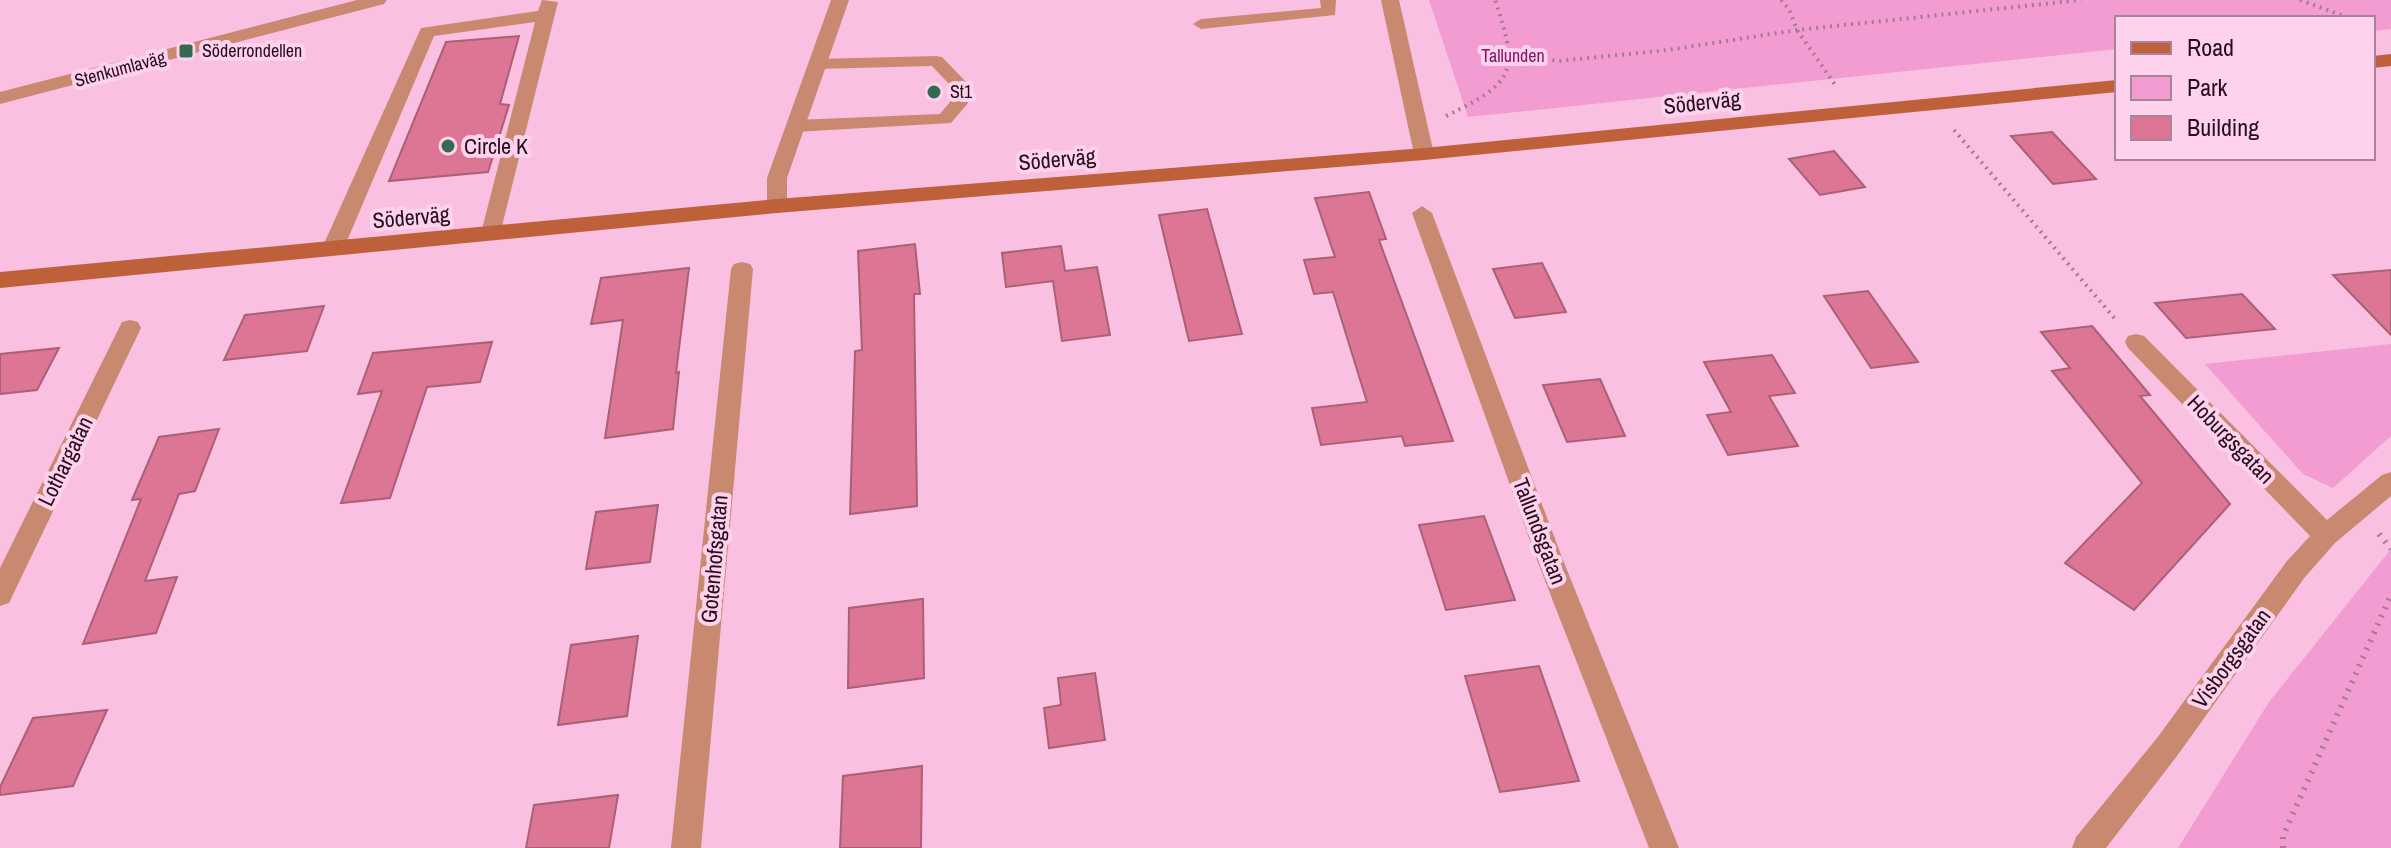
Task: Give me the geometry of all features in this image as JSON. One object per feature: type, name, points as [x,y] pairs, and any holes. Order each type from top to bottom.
[{"type":"main road","name":"Söderväg","points":[[0,280],[777,206],[1424,154],[2115,86]]},
{"type":"street","name":"Stenkumlaväg","points":[[0,98],[378,0]]},
{"type":"street","points":[[777,206],[777,178],[840,0]]},
{"type":"street","points":[[1390,0],[1424,154]]},
{"type":"street","points":[[333,248],[427,32],[548,8],[492,233]]},
{"type":"street","name":"Tallundsgatan","points":[[1422,213],[1550,560],[1664,848]]},
{"type":"street","name":"Gotenhofsgatan","points":[[686,848],[742,269]]},
{"type":"street","name":"Lothargatan","points":[[0,595],[130,328]]},
{"type":"street","name":"Hoburgsgatan","points":[[2136,342],[2326,536]]},
{"type":"street","name":"Visborgsgatan","points":[[2087,848],[2167,747],[2296,569],[2326,536],[2391,482]]},
{"type":"lane","points":[[1201,24],[1329,12],[1328,0]]},
{"type":"lane","points":[[795,126],[945,119],[959,103],[958,83],[936,61],[817,64]]},
{"type":"path","points":[[1420,128],[1473,103],[1493,89],[1506,72],[1511,53],[1495,0]]},
{"type":"path","points":[[1781,0],[1789,9],[1797,30],[1837,87]]},
{"type":"path","points":[[1511,53],[1559,61],[1668,50],[1797,30],[2081,0]]},
{"type":"path","points":[[2300,0],[2344,16]]},
{"type":"path","points":[[1953,129],[2136,342]]},
{"type":"path","points":[[2283,848],[2283,836],[2391,595]]},
{"type":"green space","name":"Tallunden","points":[[1429,0],[2391,0],[2391,29],[2375,31],[2375,16],[2115,16],[2115,49],[1468,117]]},
{"type":"green space","points":[[2391,344],[2391,436],[2333,488],[2303,474],[2205,364]]},
{"type":"green space","points":[[2391,549],[2391,848],[2178,848],[2269,702]]},
{"type":"building","points":[[519,36],[500,104],[509,105],[488,172],[389,181],[446,42]]},
{"type":"building","points":[[2052,132],[2096,179],[2053,184],[2011,136]]},
{"type":"building","points":[[1834,151],[1865,187],[1820,195],[1789,159]]},
{"type":"building","points":[[1369,192],[1386,239],[1379,240],[1453,441],[1405,446],[1402,436],[1321,445],[1312,408],[1367,402],[1333,292],[1314,294],[1304,260],[1335,257],[1315,198]]},
{"type":"building","points":[[1207,209],[1242,334],[1189,341],[1159,215]]},
{"type":"building","points":[[915,244],[920,294],[914,294],[917,506],[850,514],[855,351],[862,350],[858,251]]},
{"type":"building","points":[[1061,246],[1065,271],[1097,267],[1110,335],[1062,341],[1053,281],[1006,287],[1002,253]]},
{"type":"building","points":[[1542,263],[1566,312],[1515,318],[1493,269]]},
{"type":"building","points":[[689,268],[676,373],[679,372],[673,429],[605,438],[623,320],[591,324],[601,278]]},
{"type":"building","points":[[2391,270],[2391,335],[2333,275]]},
{"type":"building","points":[[1868,291],[1918,362],[1871,368],[1824,296]]},
{"type":"building","points":[[2242,294],[2275,329],[2186,338],[2155,303]]},
{"type":"building","points":[[324,306],[307,351],[224,360],[245,315]]},
{"type":"building","points":[[2092,326],[2150,395],[2140,396],[2230,504],[2134,610],[2065,563],[2142,483],[2052,371],[2070,368],[2041,332]]},
{"type":"building","points":[[492,342],[480,382],[427,387],[390,498],[341,503],[382,391],[358,394],[373,353]]},
{"type":"building","points":[[59,348],[37,390],[0,394],[0,354]]},
{"type":"building","points":[[1772,355],[1795,393],[1769,396],[1798,446],[1728,455],[1707,415],[1731,412],[1704,362]]},
{"type":"building","points":[[1600,379],[1625,436],[1567,442],[1543,385]]},
{"type":"building","points":[[219,429],[195,491],[179,494],[145,581],[177,577],[156,633],[83,644],[141,499],[132,500],[159,437]]},
{"type":"building","points":[[658,505],[650,562],[586,569],[596,512]]},
{"type":"building","points":[[1484,516],[1515,600],[1446,610],[1419,525]]},
{"type":"building","points":[[923,599],[924,678],[848,688],[849,608]]},
{"type":"building","points":[[638,636],[627,716],[558,725],[571,645]]},
{"type":"building","points":[[1539,666],[1579,781],[1500,792],[1465,676]]},
{"type":"building","points":[[1095,673],[1105,740],[1049,748],[1044,708],[1061,705],[1058,678]]},
{"type":"building","points":[[107,710],[73,786],[0,795],[0,787],[33,718]]},
{"type":"building","points":[[922,766],[921,848],[840,848],[843,776]]},
{"type":"building","points":[[618,795],[609,848],[526,848],[534,805]]},
{"type":"place","name":"Söderrondellen","points":[[186,51]]},
{"type":"place","name":"St1","points":[[934,92]]},
{"type":"place","name":"Circle K","points":[[448,146]]}]
